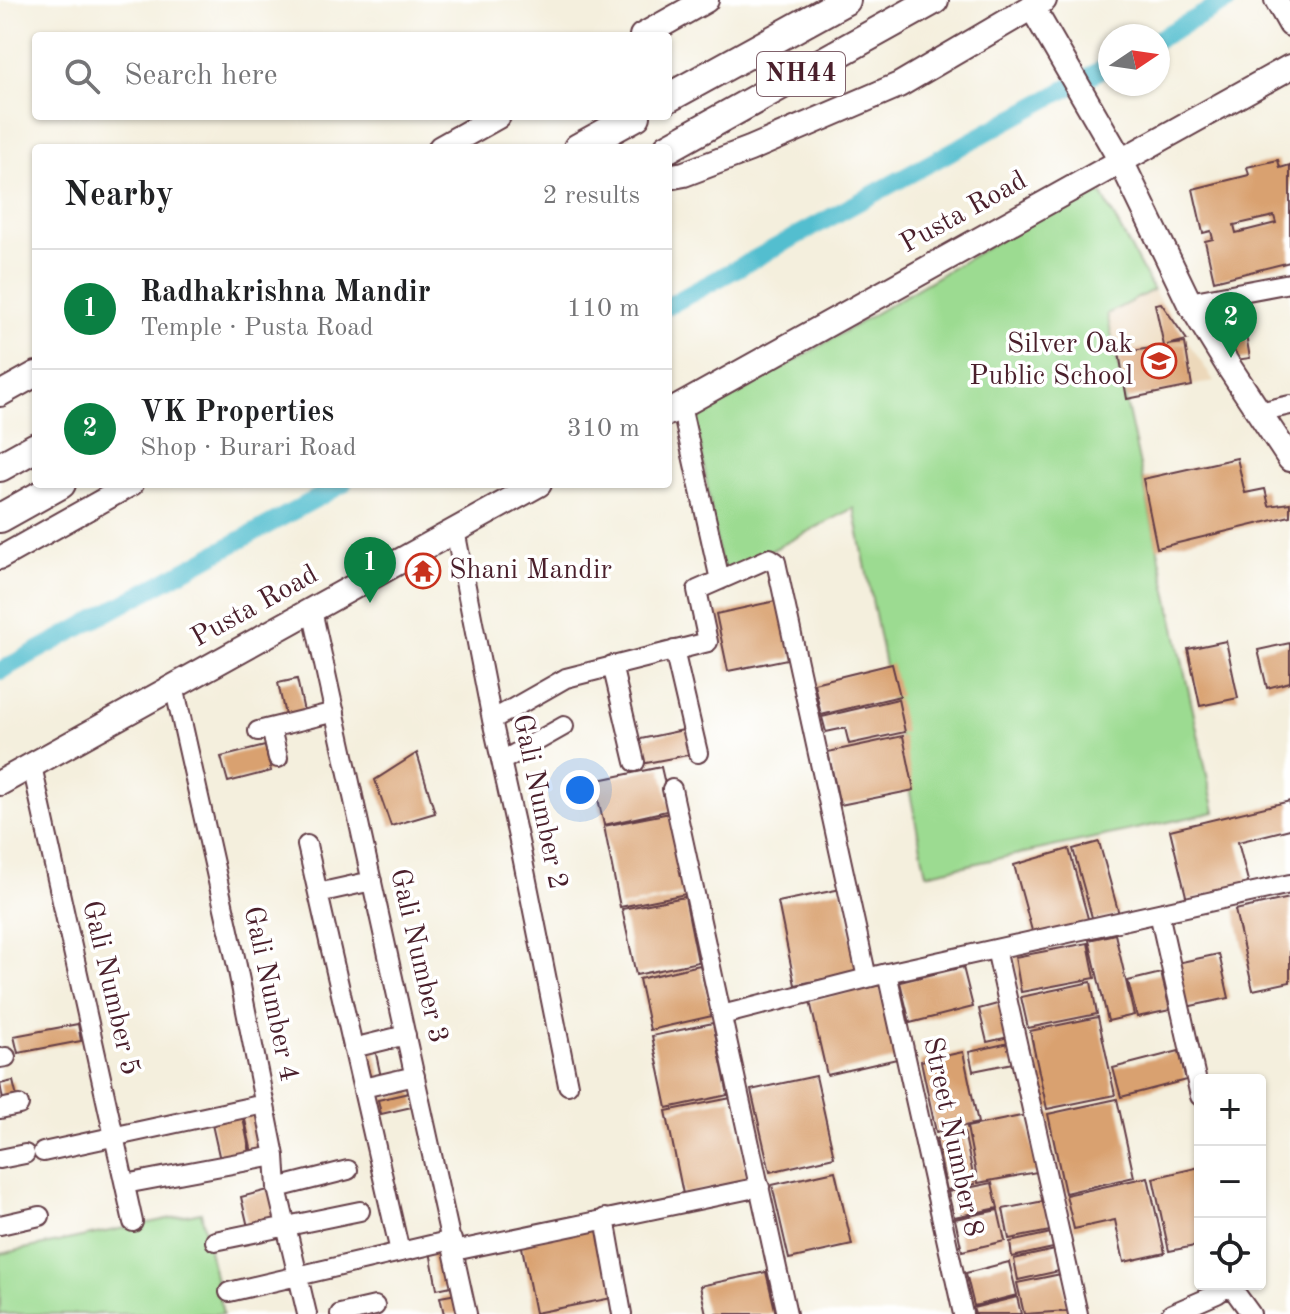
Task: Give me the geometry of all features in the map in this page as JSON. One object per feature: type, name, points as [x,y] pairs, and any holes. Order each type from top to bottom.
[{"type":"highway","name":"NH44","points":[[672,96],[846,0]]},
{"type":"highway","name":"NH44","points":[[672,146],[934,0]]},
{"type":"highway","points":[[585,144],[629,120]]},
{"type":"highway","points":[[0,467],[32,449]]},
{"type":"highway","points":[[0,518],[54,488]]},
{"type":"main road","points":[[649,32],[706,0]]},
{"type":"main road","points":[[673,178],[750,149],[899,85],[1038,3],[1052,43],[1120,159],[1189,302],[1290,459]]},
{"type":"main road","name":"Pusta Road","points":[[674,409],[1290,67]]},
{"type":"main road","points":[[448,144],[491,120]]},
{"type":"main road","points":[[0,394],[32,376]]},
{"type":"main road","name":"Pusta Road","points":[[0,783],[532,488]]},
{"type":"street","points":[[1276,0],[1290,25]]},
{"type":"street","points":[[1189,302],[1290,283]]},
{"type":"street","points":[[1259,412],[1290,405]]},
{"type":"street","points":[[674,409],[720,580]]},
{"type":"street","points":[[0,558],[125,488]]},
{"type":"street","name":"Gali Number 2","points":[[455,530],[568,1085]]},
{"type":"street","points":[[492,720],[566,678],[708,642],[697,590],[764,559],[770,558],[776,562],[867,978]]},
{"type":"street","name":"Gali Number 3","points":[[312,610],[467,1314]]},
{"type":"street","points":[[674,650],[698,753]]},
{"type":"street","points":[[612,665],[635,762]]},
{"type":"street","name":"Gali Number 4","points":[[174,686],[237,966],[275,1156],[277,1188],[307,1314]]},
{"type":"street","points":[[278,758],[265,729],[335,712]]},
{"type":"street","points":[[502,761],[564,726]]},
{"type":"street","name":"Gali Number 5","points":[[32,766],[133,1222]]},
{"type":"street","points":[[672,789],[787,1314]]},
{"type":"street","points":[[307,845],[400,1252]]},
{"type":"street","points":[[318,893],[372,881]]},
{"type":"street","points":[[722,1015],[887,973],[1290,884]]},
{"type":"street","points":[[1159,913],[1195,1074]]},
{"type":"street","points":[[996,949],[1078,1314]]},
{"type":"street","name":"Street Number 8","points":[[887,973],[963,1314]]},
{"type":"street","points":[[353,1048],[406,1035]]},
{"type":"street","points":[[363,1088],[415,1076]]},
{"type":"street","points":[[0,1159],[264,1104]]},
{"type":"street","points":[[0,1109],[19,1105]]},
{"type":"street","points":[[125,1184],[275,1156]]},
{"type":"street","points":[[277,1188],[348,1170]]},
{"type":"street","points":[[229,1292],[400,1252],[605,1218],[760,1187]]},
{"type":"street","points":[[215,1241],[360,1211]]},
{"type":"street","points":[[0,1225],[40,1216]]},
{"type":"street","points":[[605,1218],[622,1314]]},
{"type":"street","points":[[1171,1314],[1222,1290]]},
{"type":"street","points":[[1234,1290],[1251,1314]]},
{"type":"street","points":[[340,1314],[375,1306]]},
{"type":"shaded area","name":"Silver Oak Public School","points":[[1153,290],[1214,381],[1125,401],[1107,314]]},
{"type":"green space","points":[[1096,183],[1153,290],[1107,314],[1215,812],[926,874],[854,508],[722,576],[696,419]]},
{"type":"green space","points":[[201,1212],[223,1314],[0,1314],[0,1254]]},
{"type":"building","points":[[1278,160],[1280,168],[1290,165],[1290,262],[1214,281],[1205,241],[1213,239],[1211,231],[1203,233],[1193,189],[1249,175],[1247,167]],"holes":[[[1274,216],[1276,223],[1236,233],[1234,225]]]},
{"type":"building","points":[[1161,303],[1187,340],[1167,345],[1185,343],[1192,386],[1127,399],[1119,353],[1164,346],[1155,304]]},
{"type":"building","points":[[1245,330],[1250,358],[1229,361],[1217,335]]},
{"type":"building","points":[[1237,458],[1245,493],[1265,489],[1269,506],[1290,503],[1290,516],[1157,548],[1143,479]]},
{"type":"building","points":[[780,600],[792,658],[728,671],[716,614]]},
{"type":"building","points":[[1226,641],[1238,698],[1200,706],[1188,649]]},
{"type":"building","points":[[1290,643],[1290,682],[1267,688],[1258,650]]},
{"type":"building","points":[[892,664],[900,696],[821,715],[814,683]]},
{"type":"building","points":[[297,679],[305,716],[286,720],[278,683]]},
{"type":"building","points":[[898,699],[905,732],[849,744],[845,728],[826,732],[822,717]]},
{"type":"building","points":[[688,729],[693,754],[641,764],[636,740]]},
{"type":"building","points":[[903,736],[914,790],[840,805],[828,752]]},
{"type":"building","points":[[265,746],[271,771],[228,782],[221,757]]},
{"type":"building","points":[[417,753],[435,813],[391,826],[375,780]]},
{"type":"building","points":[[661,767],[671,810],[604,825],[594,781]]},
{"type":"building","points":[[1290,801],[1290,829],[1238,842],[1249,885],[1187,900],[1170,830]]},
{"type":"building","points":[[670,813],[686,894],[620,907],[604,826]]},
{"type":"building","points":[[1099,842],[1119,914],[1093,921],[1073,849]]},
{"type":"building","points":[[1069,849],[1089,922],[1034,938],[1014,865]]},
{"type":"building","points":[[841,889],[858,972],[795,985],[778,902]]},
{"type":"building","points":[[685,897],[698,962],[636,975],[622,909]]},
{"type":"building","points":[[1290,898],[1290,982],[1253,990],[1235,910]]},
{"type":"building","points":[[1115,934],[1134,1015],[1108,1021],[1089,940]]},
{"type":"building","points":[[1088,943],[1095,978],[1021,992],[1015,957]]},
{"type":"building","points":[[1219,954],[1229,998],[1186,1007],[1177,963]]},
{"type":"building","points":[[700,965],[712,1016],[650,1030],[639,979]]},
{"type":"building","points":[[963,967],[973,1007],[910,1023],[900,982]]},
{"type":"building","points":[[1161,973],[1170,1010],[1137,1017],[1128,981]]},
{"type":"building","points":[[1091,982],[1097,1014],[1028,1028],[1021,997]]},
{"type":"building","points":[[880,985],[897,1059],[827,1075],[810,1001]]},
{"type":"building","points":[[1001,1003],[1009,1037],[987,1042],[979,1009]]},
{"type":"building","points":[[1098,1017],[1115,1095],[1047,1109],[1030,1031]]},
{"type":"building","points":[[713,1023],[728,1095],[667,1108],[652,1036]]},
{"type":"building","points":[[78,1024],[81,1041],[18,1053],[14,1036]]},
{"type":"building","points":[[1009,1043],[1013,1063],[973,1071],[969,1052]]},
{"type":"building","points":[[375,1049],[382,1082],[372,1084],[364,1052]]},
{"type":"building","points":[[1179,1051],[1186,1080],[1121,1097],[1113,1068]]},
{"type":"building","points":[[963,1052],[978,1123],[936,1132],[921,1061]]},
{"type":"building","points":[[816,1076],[834,1157],[770,1172],[751,1090]]},
{"type":"building","points":[[13,1081],[18,1102],[4,1105],[0,1084]]},
{"type":"building","points":[[413,1092],[416,1106],[381,1114],[378,1100]]},
{"type":"building","points":[[731,1098],[748,1181],[683,1194],[666,1111]]},
{"type":"building","points":[[1117,1099],[1134,1177],[1065,1193],[1048,1114]]},
{"type":"building","points":[[262,1106],[271,1149],[252,1153],[243,1110]]},
{"type":"building","points":[[242,1113],[250,1153],[220,1160],[211,1120]]},
{"type":"building","points":[[1026,1115],[1037,1172],[978,1183],[967,1127]]},
{"type":"building","points":[[964,1132],[975,1184],[947,1190],[936,1139]]},
{"type":"building","points":[[1194,1168],[1194,1246],[1169,1251],[1153,1178]]},
{"type":"building","points":[[835,1171],[852,1245],[789,1259],[772,1185]]},
{"type":"building","points":[[1148,1177],[1165,1253],[1124,1262],[1115,1220],[1074,1229],[1066,1195]]},
{"type":"building","points":[[992,1183],[998,1208],[954,1217],[948,1192]]},
{"type":"building","points":[[272,1189],[280,1220],[248,1227],[241,1197]]},
{"type":"building","points":[[1044,1201],[1050,1231],[1009,1239],[1003,1209]]},
{"type":"building","points":[[998,1210],[1005,1241],[962,1251],[955,1219]]},
{"type":"building","points":[[602,1225],[617,1297],[535,1313],[521,1242]]},
{"type":"building","points":[[1051,1233],[1053,1248],[1012,1257],[1010,1242]]},
{"type":"building","points":[[447,1242],[456,1285],[437,1289],[429,1246]]},
{"type":"building","points":[[1055,1250],[1059,1271],[1018,1280],[1014,1259]]},
{"type":"building","points":[[1009,1262],[1017,1295],[974,1306],[966,1273]]},
{"type":"building","points":[[766,1272],[776,1314],[706,1314],[700,1286]]},
{"type":"building","points":[[1061,1274],[1068,1311],[1024,1314],[1017,1283]]},
{"type":"building","points":[[457,1294],[462,1314],[444,1314],[440,1297]]},
{"type":"building","points":[[1017,1297],[1021,1314],[975,1314],[973,1308]]},
{"type":"waterway","points":[[1170,32],[1229,0]]},
{"type":"waterway","points":[[672,304],[1098,72]]},
{"type":"waterway","points":[[0,671],[336,488]]},
{"type":"place","name":"VK Properties","points":[[1231,358]]},
{"type":"place","name":"Silver Oak Public School","points":[[1159,361]]},
{"type":"place","name":"Shani Mandir","points":[[423,571]]},
{"type":"place","name":"Radhakrishna Mandir","points":[[370,603]]}]
